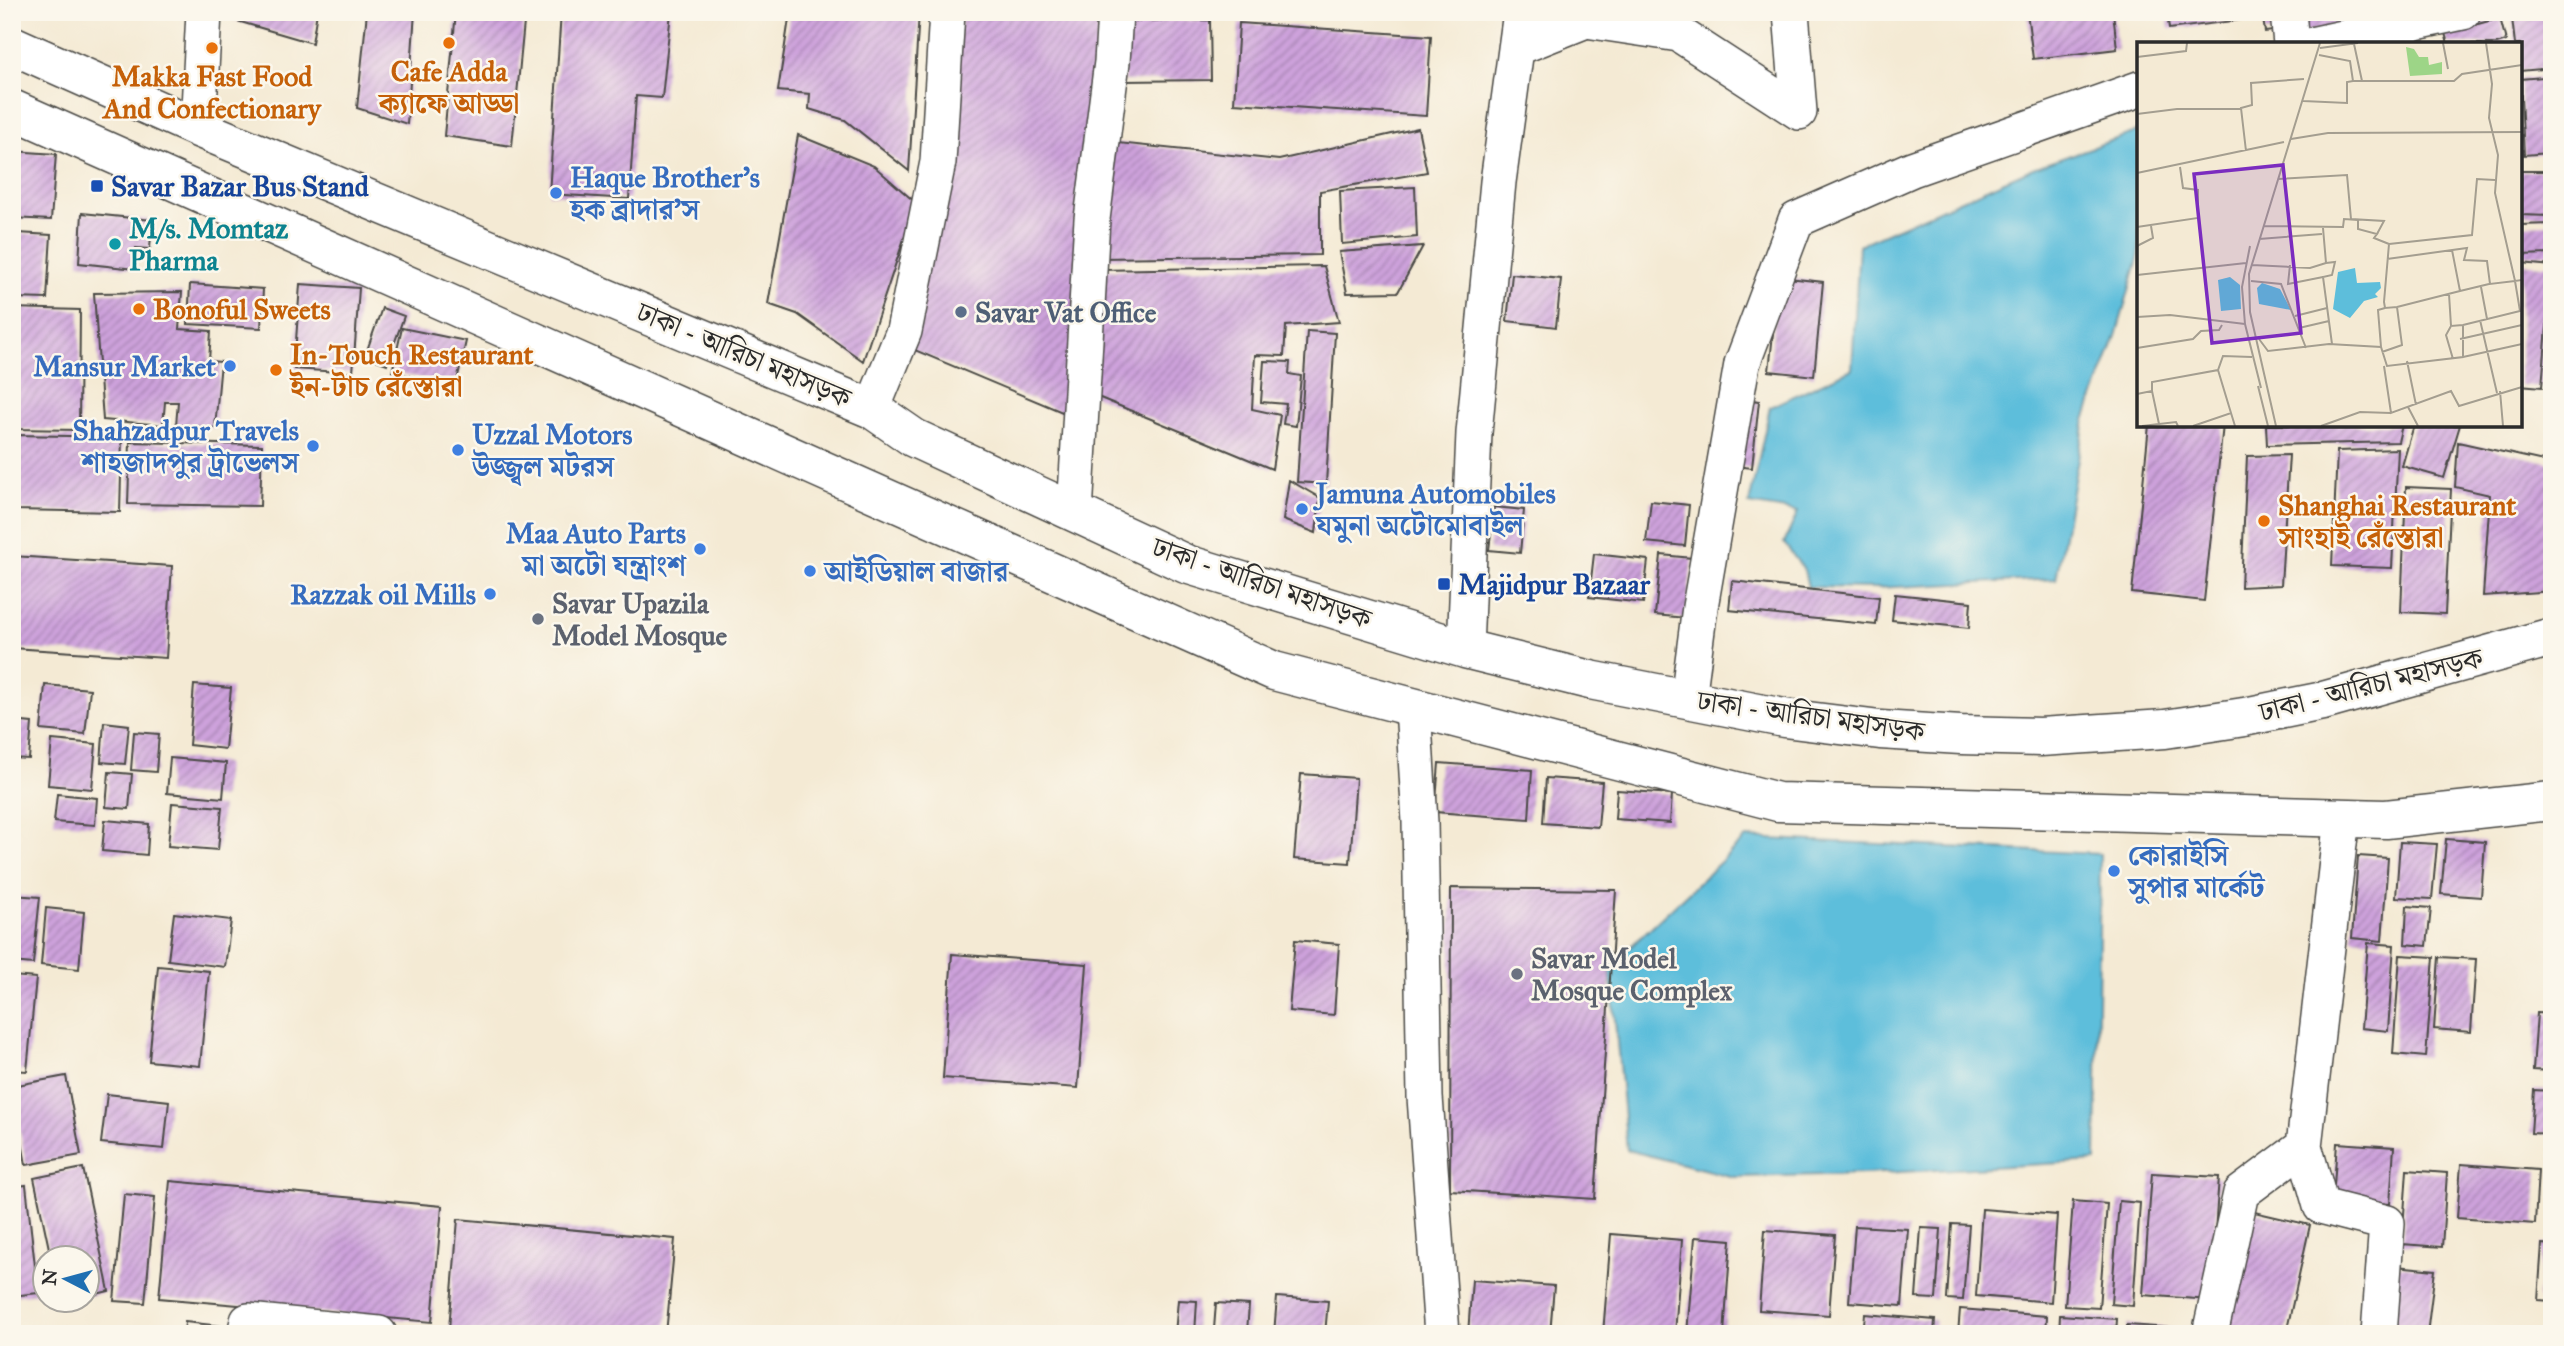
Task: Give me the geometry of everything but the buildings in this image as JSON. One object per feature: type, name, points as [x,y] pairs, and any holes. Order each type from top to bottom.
[{"type":"highway","name":"ঢাকা - আরিচা মহাসড়ক","points":[[12,45],[198,128],[872,409],[915,438],[1186,564],[1465,649],[1590,680],[1783,718],[1880,730],[2040,737],[2151,730],[2244,717],[2323,701],[2552,638]]},
{"type":"highway","points":[[12,109],[1274,671],[1778,802],[2386,819],[2552,801]]},
{"type":"street","points":[[198,128],[204,12]]},
{"type":"street","points":[[872,409],[904,331],[938,162],[947,12]]},
{"type":"street","points":[[1075,513],[1093,219],[1112,62],[1115,12]]},
{"type":"street","points":[[1465,649],[1474,433],[1498,182],[1521,12]]},
{"type":"street","points":[[1516,48],[1586,20],[1679,34],[1799,112],[1791,12]]},
{"type":"street","points":[[2288,12],[2291,42]]},
{"type":"street","points":[[2324,42],[2463,12]]},
{"type":"street","points":[[1688,699],[1700,607],[1742,364],[1796,220],[1912,169],[2137,90]]},
{"type":"street","points":[[1413,707],[1420,822],[1425,1097],[1442,1334]]},
{"type":"street","points":[[2342,818],[2304,1146],[2321,1206],[2387,1223],[2379,1334]]},
{"type":"street","points":[[2210,1334],[2241,1194],[2304,1146]]},
{"type":"street","points":[[245,1334],[248,1321],[379,1334]]},
{"type":"water","points":[[2137,132],[2137,262],[2116,336],[2085,420],[2056,579],[1874,588],[1808,587],[1804,570],[1784,543],[1798,512],[1749,504],[1770,407],[1852,369],[1859,245],[2034,168]]},
{"type":"water","points":[[1746,838],[2100,854],[2096,1161],[1864,1174],[1734,1177],[1627,1150],[1610,966]]},
{"type":"place","name":"Cafe Adda ক্যাফে আড্ডা","points":[[449,43]]},
{"type":"place","name":"Makka Fast Food And Confectionary","points":[[212,48]]},
{"type":"place","name":"Savar Bazar Bus Stand","points":[[97,186]]},
{"type":"place","name":"Haque Brother's হক ব্রাদার'স","points":[[556,193]]},
{"type":"place","name":"M/s. Momtaz Pharma","points":[[115,244]]},
{"type":"place","name":"Bonoful Sweets","points":[[139,309]]},
{"type":"place","name":"Savar Vat Office","points":[[961,312]]},
{"type":"place","name":"Mansur Market","points":[[230,366]]},
{"type":"place","name":"In-Touch Restaurant ইন-টাচ রেঁস্তোরা","points":[[276,370]]},
{"type":"place","name":"Shahzadpur Travels শাহজাদপুর ট্রাভেলস","points":[[313,446]]},
{"type":"place","name":"Uzzal Motors উজ্জ্বল মটরস","points":[[458,450]]},
{"type":"place","name":"Jamuna Automobiles যমুনা অটোমোবাইল","points":[[1302,509]]},
{"type":"place","name":"Shanghai Restaurant সাংহাই রেঁস্তোরা","points":[[2264,521]]},
{"type":"place","name":"Maa Auto Parts মা অটো যন্ত্রাংশ","points":[[700,549]]},
{"type":"place","name":"আইডিয়াল বাজার","points":[[810,571]]},
{"type":"place","name":"Majidpur Bazaar","points":[[1444,584]]},
{"type":"place","name":"Razzak oil Mills","points":[[490,594]]},
{"type":"place","name":"Savar Upazila Model Mosque","points":[[538,619]]},
{"type":"place","name":"কোরাইসি সুপার মার্কেট","points":[[2114,871]]},
{"type":"place","name":"Savar Model Mosque Complex","points":[[1517,974]]}]
